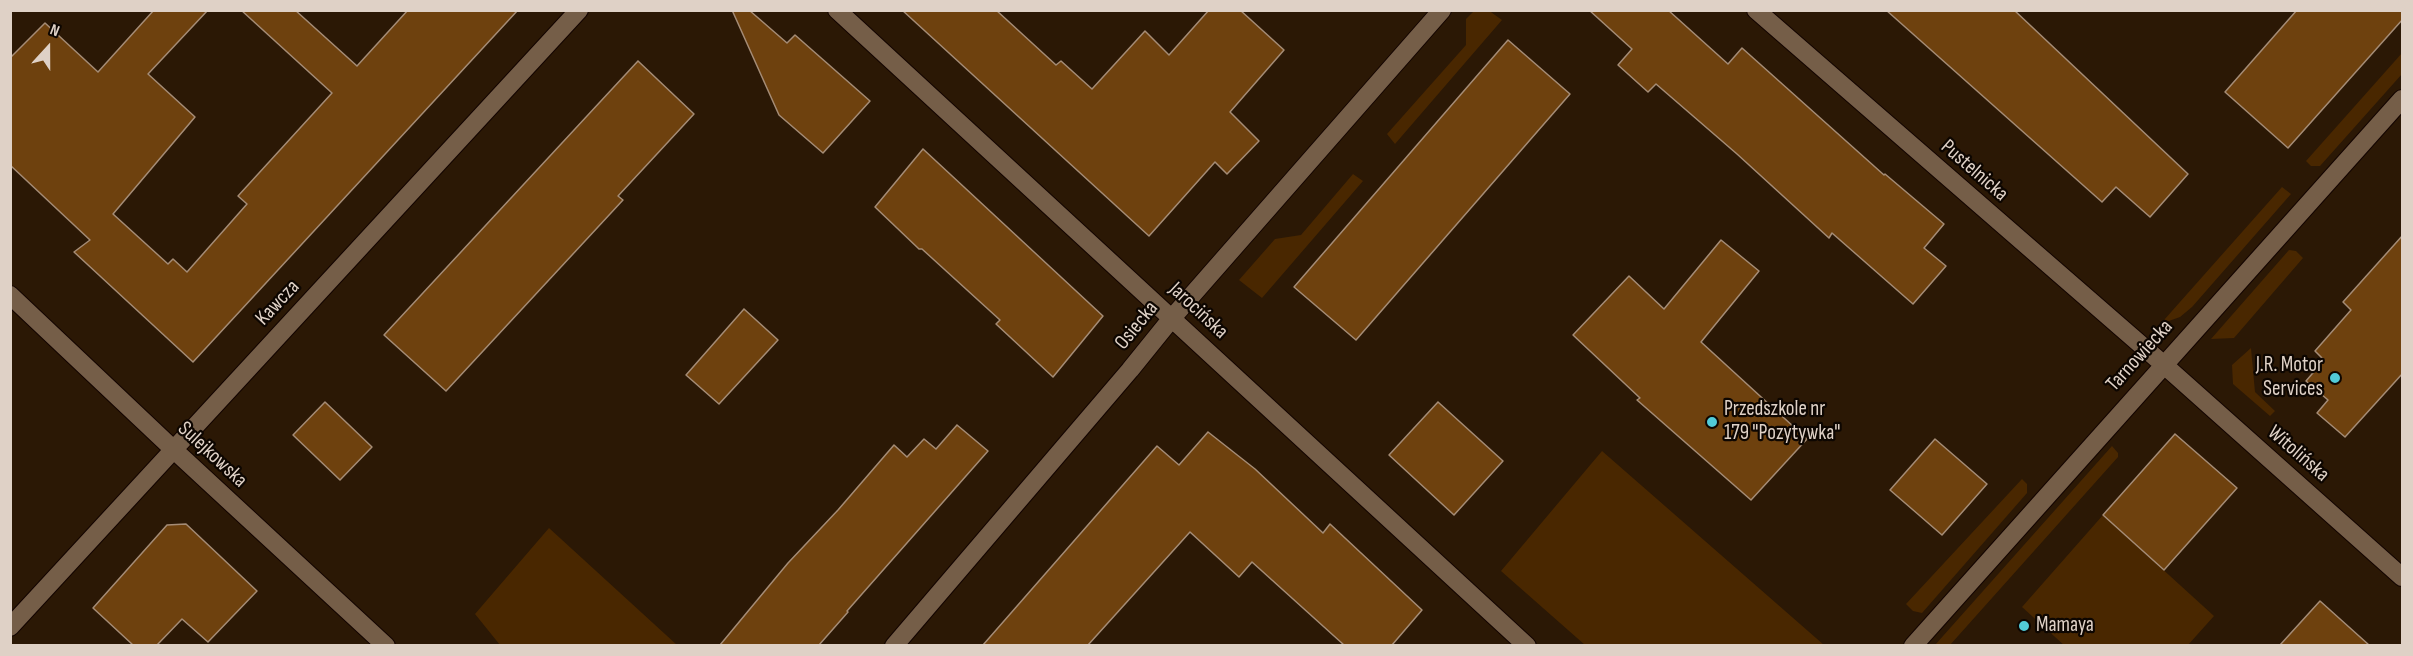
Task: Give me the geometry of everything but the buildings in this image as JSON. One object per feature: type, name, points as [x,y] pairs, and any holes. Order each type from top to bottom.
[{"type":"street","name":"Kawcza","points":[[10,627],[579,10]]},
{"type":"street","name":"Jarocińska","points":[[837,10],[1527,645]]},
{"type":"street","name":"Osiecka","points":[[894,645],[1115,388],[1172,318],[1442,10]]},
{"type":"street","name":"Pustelnicka","points":[[1756,10],[2163,364]]},
{"type":"street","name":"Tarnowiecka","points":[[1913,645],[2403,99]]},
{"type":"street","name":"Sulejkowska","points":[[10,295],[173,450],[386,645]]},
{"type":"street","name":"Witolińska","points":[[2163,364],[2403,577]]},
{"type":"shaded area","points":[[1488,10],[1502,20],[1395,144],[1387,134],[1466,45],[1466,19],[1474,11]]},
{"type":"shaded area","points":[[2402,53],[2402,74],[2320,166],[2311,166],[2306,161]]},
{"type":"shaded area","points":[[1353,174],[1363,181],[1262,298],[1239,280],[1275,239],[1301,235]]},
{"type":"shaded area","points":[[2282,187],[2291,194],[2192,307],[2180,317],[2166,322],[2164,320]]},
{"type":"shaded area","points":[[2289,250],[2296,251],[2303,258],[2234,338],[2211,339]]},
{"type":"shaded area","points":[[2251,348],[2255,392],[2275,411],[2270,416],[2233,384],[2232,365]]},
{"type":"shaded area","points":[[2112,446],[2118,453],[2118,457],[1950,645],[1935,645]]},
{"type":"shaded area","points":[[1602,451],[1824,645],[1585,645],[1501,571]]},
{"type":"shaded area","points":[[2022,479],[2027,484],[2027,493],[1922,613],[1913,611],[1906,604]]},
{"type":"shaded area","points":[[2103,515],[2214,616],[2188,645],[2065,646],[2022,607]]},
{"type":"shaded area","points":[[549,528],[677,645],[500,645],[475,614]]},
{"type":"place","name":"J.R. Motor Services","points":[[2335,378]]},
{"type":"place","name":"Przedszkole nr 179 \"Pozytywka\"","points":[[1712,422]]},
{"type":"place","name":"Mamaya","points":[[2024,626]]}]
